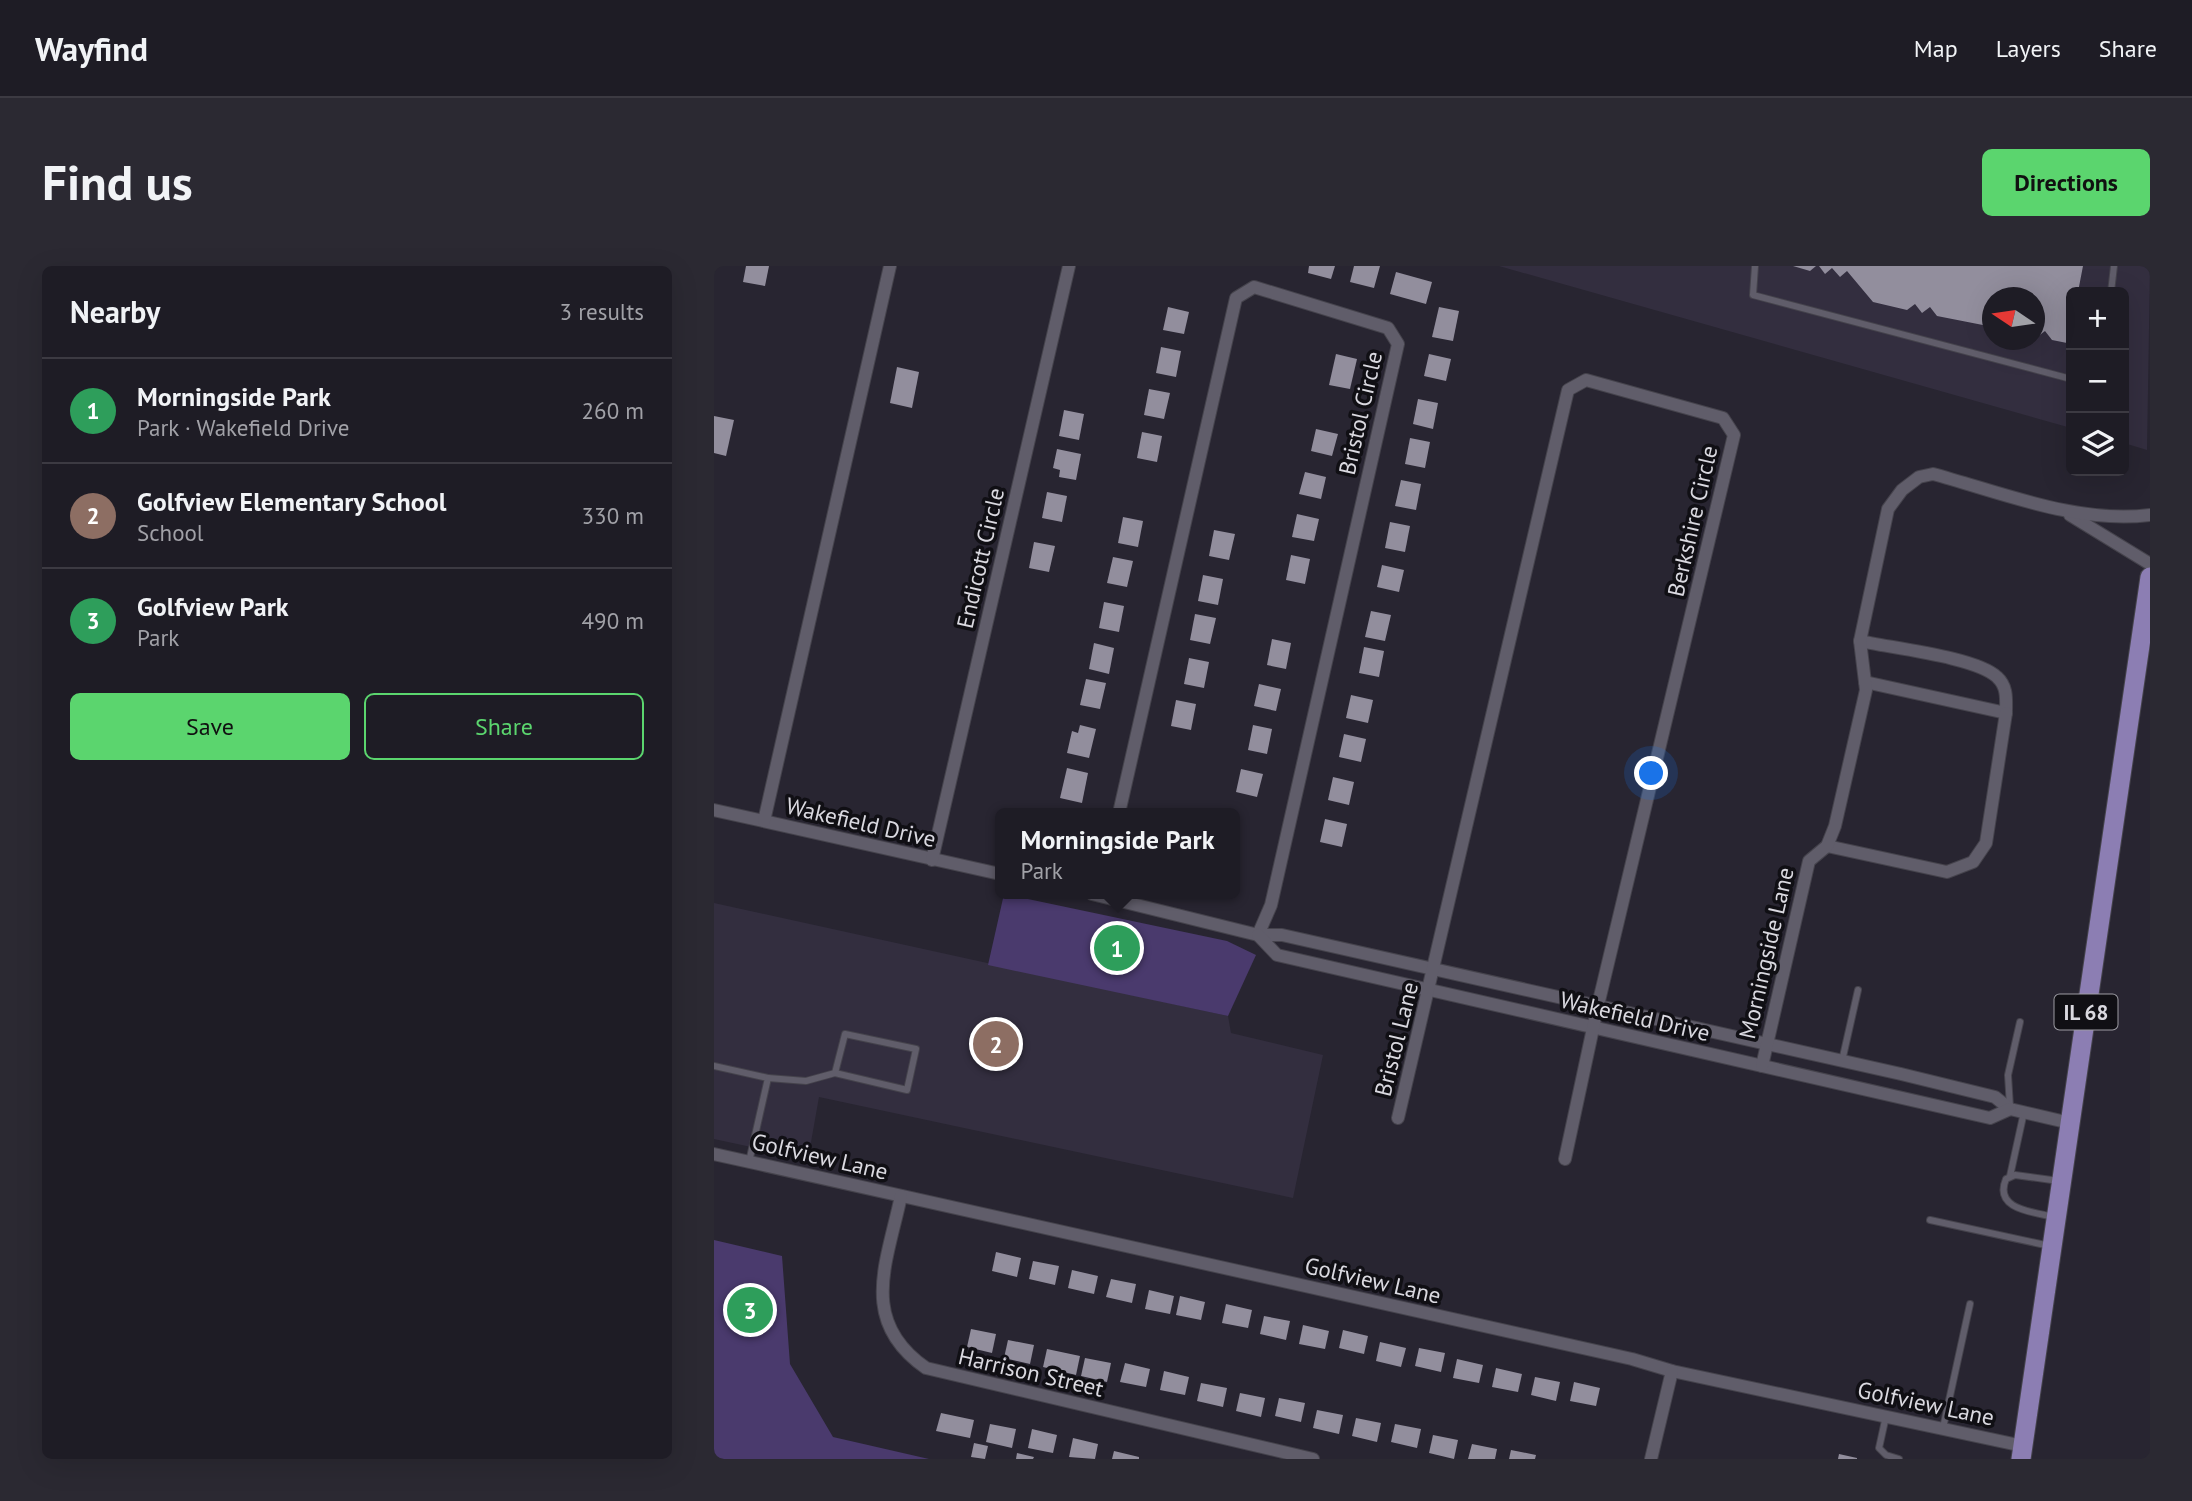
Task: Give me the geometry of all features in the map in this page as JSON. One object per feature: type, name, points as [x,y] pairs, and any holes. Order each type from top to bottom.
[{"type":"main road","name":"IL 68","points":[[2022,1452],[2150,577]]},
{"type":"street","points":[[764,821],[890,266]]},
{"type":"street","name":"Endicott Circle","points":[[932,860],[1069,266]]},
{"type":"street","name":"Bristol Circle","points":[[1120,808],[1236,298],[1254,287],[1388,328],[1398,344],[1271,905],[1258,936]]},
{"type":"street","name":"Berkshire Circle","points":[[1434,970],[1568,390],[1586,380],[1723,418],[1734,435],[1598,1005],[1565,1158]]},
{"type":"street","name":"Morningside Lane","points":[[1762,1066],[1809,861],[1827,846],[1866,690],[1860,641],[1888,509],[1902,490],[1919,477],[1933,474],[2087,515],[2129,518],[2150,515]]},
{"type":"street","name":"Morningside Lane","points":[[2058,508],[2150,564]]},
{"type":"street","points":[[1827,846],[1948,872],[1973,862],[1986,843],[2006,713],[2006,691],[1998,677],[1978,665],[1860,641]]},
{"type":"street","points":[[1865,681],[2006,713]]},
{"type":"street","name":"Wakefield Drive","points":[[714,810],[995,873]]},
{"type":"street","name":"Wakefield Drive","points":[[1117,899],[1258,936],[1282,935],[1887,1071],[1995,1097],[2010,1109],[2070,1123]]},
{"type":"street","name":"Wakefield Drive","points":[[1258,936],[1277,955],[1429,992],[1990,1118],[2010,1109]]},
{"type":"street","name":"Bristol Lane","points":[[1398,1118],[1434,970]]},
{"type":"street","points":[[1882,1093],[1887,1071]]},
{"type":"street","name":"Golfview Lane","points":[[714,1154],[1632,1359],[1672,1371],[1943,1428],[2022,1452]]},
{"type":"street","name":"Harrison Street","points":[[901,1196],[883,1280],[882,1310],[897,1343],[926,1368],[1312,1459]]},
{"type":"street","points":[[1651,1459],[1672,1371]]},
{"type":"lane","points":[[1755,266],[1754,295],[2066,378]]},
{"type":"lane","points":[[2112,287],[2114,266]]},
{"type":"lane","points":[[1843,1061],[1858,990]]},
{"type":"lane","points":[[2010,1109],[2008,1075],[2020,1022]]},
{"type":"lane","points":[[714,1066],[768,1078],[806,1081],[835,1073],[907,1090],[916,1049],[845,1034],[835,1073]]},
{"type":"lane","points":[[749,1162],[768,1078]]},
{"type":"lane","points":[[2024,1112],[2010,1176],[2003,1190],[2010,1204],[2056,1217]]},
{"type":"lane","points":[[2010,1176],[2062,1181]]},
{"type":"lane","points":[[1930,1220],[2052,1246]]},
{"type":"lane","points":[[1943,1428],[1970,1304]]},
{"type":"lane","points":[[1886,1416],[1879,1448],[1886,1455],[1899,1459]]},
{"type":"shaded area","points":[[1499,266],[2150,266],[2147,450],[2129,445],[2129,287],[2066,287],[2066,427]]},
{"type":"shaded area","points":[[1003,899],[1028,899],[1227,941],[1256,955],[1228,1016],[988,965]]},
{"type":"shaded area","points":[[714,903],[1228,1016],[1231,1033],[1323,1055],[1293,1198],[819,1097],[808,1159],[714,1139]]},
{"type":"shaded area","points":[[714,1240],[782,1256],[790,1364],[833,1437],[929,1459],[714,1459]]},
{"type":"building","points":[[746,266],[769,266],[765,286],[743,282]]},
{"type":"building","points":[[1309,266],[1335,266],[1331,279],[1308,273]]},
{"type":"building","points":[[1354,266],[1380,266],[1374,288],[1350,282]]},
{"type":"building","points":[[1793,266],[1816,266],[1810,271]]},
{"type":"building","points":[[1819,266],[2083,266],[2079,287],[2066,287],[2066,343],[2052,340],[2045,331],[2045,287],[1982,287],[1982,325],[1937,316],[1930,307],[1922,313],[1915,304],[1907,310],[1873,302],[1847,271],[1840,277],[1832,268],[1825,274]]},
{"type":"building","points":[[1396,272],[1432,282],[1426,304],[1390,294]]},
{"type":"building","points":[[1168,307],[1189,312],[1184,334],[1163,330]]},
{"type":"building","points":[[1439,307],[1459,311],[1453,341],[1432,337]]},
{"type":"building","points":[[1161,347],[1181,351],[1176,377],[1156,373]]},
{"type":"building","points":[[1336,354],[1357,359],[1350,389],[1329,385]]},
{"type":"building","points":[[1429,354],[1451,359],[1446,381],[1424,376]]},
{"type":"building","points":[[897,367],[919,372],[912,408],[890,403]]},
{"type":"building","points":[[1149,389],[1170,393],[1164,419],[1144,415]]},
{"type":"building","points":[[1418,399],[1438,403],[1433,429],[1413,424]]},
{"type":"building","points":[[1064,410],[1084,414],[1079,440],[1059,436]]},
{"type":"building","points":[[714,416],[734,420],[726,456],[714,453]]},
{"type":"building","points":[[1316,429],[1338,434],[1332,456],[1311,451]]},
{"type":"building","points":[[1142,432],[1162,436],[1157,462],[1137,458]]},
{"type":"building","points":[[1410,438],[1430,442],[1425,468],[1405,464]]},
{"type":"building","points":[[1057,449],[1081,454],[1076,480],[1059,477],[1060,470],[1053,468]]},
{"type":"building","points":[[1305,472],[1326,477],[1321,499],[1299,494]]},
{"type":"building","points":[[1401,480],[1421,484],[1416,510],[1395,506]]},
{"type":"building","points":[[1047,492],[1067,496],[1062,522],[1042,518]]},
{"type":"building","points":[[1297,514],[1319,519],[1314,541],[1292,537]]},
{"type":"building","points":[[1123,517],[1143,521],[1138,547],[1118,543]]},
{"type":"building","points":[[1390,522],[1410,526],[1405,552],[1385,548]]},
{"type":"building","points":[[1214,530],[1235,534],[1229,560],[1209,556]]},
{"type":"building","points":[[1034,542],[1055,546],[1049,572],[1029,568]]},
{"type":"building","points":[[1291,555],[1310,559],[1305,584],[1286,580]]},
{"type":"building","points":[[1113,557],[1133,561],[1127,587],[1107,583]]},
{"type":"building","points":[[1382,565],[1404,570],[1399,592],[1377,587]]},
{"type":"building","points":[[1203,575],[1223,579],[1218,605],[1198,601]]},
{"type":"building","points":[[1104,602],[1124,606],[1119,632],[1099,628]]},
{"type":"building","points":[[1371,611],[1391,615],[1385,641],[1365,637]]},
{"type":"building","points":[[1195,614],[1216,618],[1210,644],[1190,640]]},
{"type":"building","points":[[1272,639],[1291,643],[1286,669],[1267,665]]},
{"type":"building","points":[[1094,643],[1114,648],[1109,674],[1089,669]]},
{"type":"building","points":[[1364,647],[1384,651],[1379,677],[1359,673]]},
{"type":"building","points":[[1189,658],[1209,662],[1204,688],[1184,684]]},
{"type":"building","points":[[1086,679],[1106,683],[1100,709],[1080,705]]},
{"type":"building","points":[[1259,684],[1281,689],[1276,711],[1254,706]]},
{"type":"building","points":[[1351,695],[1373,700],[1368,723],[1346,718]]},
{"type":"building","points":[[1176,700],[1196,704],[1191,730],[1171,726]]},
{"type":"building","points":[[1080,725],[1096,729],[1089,758],[1067,753],[1072,731],[1078,733]]},
{"type":"building","points":[[1253,725],[1272,729],[1267,754],[1248,750]]},
{"type":"building","points":[[1344,734],[1366,739],[1361,762],[1339,757]]},
{"type":"building","points":[[1067,768],[1088,773],[1082,803],[1060,798]]},
{"type":"building","points":[[1241,769],[1263,774],[1257,797],[1236,792]]},
{"type":"building","points":[[1333,777],[1354,782],[1349,805],[1328,800]]},
{"type":"building","points":[[1325,819],[1347,824],[1342,847],[1320,842]]},
{"type":"building","points":[[996,1252],[1021,1258],[1017,1277],[992,1271]]},
{"type":"building","points":[[1033,1261],[1059,1266],[1055,1285],[1029,1279]]},
{"type":"building","points":[[1072,1270],[1098,1276],[1094,1294],[1068,1288]]},
{"type":"building","points":[[1111,1279],[1136,1284],[1132,1303],[1106,1297]]},
{"type":"building","points":[[1149,1290],[1174,1296],[1170,1314],[1145,1309]]},
{"type":"building","points":[[1180,1296],[1205,1302],[1201,1320],[1176,1315]]},
{"type":"building","points":[[1226,1304],[1252,1310],[1248,1328],[1222,1323]]},
{"type":"building","points":[[1264,1316],[1290,1321],[1286,1340],[1260,1334]]},
{"type":"building","points":[[1303,1325],[1329,1331],[1325,1349],[1299,1344]]},
{"type":"building","points":[[971,1329],[996,1334],[992,1353],[967,1347]]},
{"type":"building","points":[[1343,1330],[1368,1336],[1364,1354],[1339,1348]]},
{"type":"building","points":[[1008,1340],[1034,1345],[1030,1364],[1004,1358]]},
{"type":"building","points":[[1380,1342],[1406,1348],[1401,1367],[1376,1361]]},
{"type":"building","points":[[1419,1348],[1445,1353],[1441,1372],[1415,1366]]},
{"type":"building","points":[[1047,1349],[1080,1356],[1076,1375],[1043,1367]]},
{"type":"building","points":[[1085,1358],[1111,1363],[1107,1382],[1081,1376]]},
{"type":"building","points":[[1457,1359],[1483,1365],[1479,1383],[1453,1378]]},
{"type":"building","points":[[1125,1363],[1150,1369],[1146,1387],[1120,1382]]},
{"type":"building","points":[[1496,1368],[1522,1374],[1518,1392],[1492,1387]]},
{"type":"building","points":[[1164,1371],[1189,1377],[1185,1395],[1160,1390]]},
{"type":"building","points":[[1535,1377],[1560,1382],[1556,1401],[1531,1395]]},
{"type":"building","points":[[1574,1382],[1600,1388],[1596,1406],[1570,1401]]},
{"type":"building","points":[[1201,1383],[1227,1388],[1223,1407],[1197,1401]]},
{"type":"building","points":[[1240,1393],[1265,1398],[1261,1417],[1236,1411]]},
{"type":"building","points":[[1279,1398],[1305,1403],[1301,1422],[1275,1416]]},
{"type":"building","points":[[1317,1410],[1343,1415],[1339,1434],[1313,1428]]},
{"type":"building","points":[[941,1413],[974,1420],[970,1438],[936,1431]]},
{"type":"building","points":[[1356,1418],[1381,1423],[1377,1442],[1352,1436]]},
{"type":"building","points":[[990,1424],[1016,1429],[1012,1448],[986,1442]]},
{"type":"building","points":[[1395,1424],[1421,1429],[1417,1448],[1391,1442]]},
{"type":"building","points":[[1032,1429],[1057,1435],[1053,1453],[1028,1448]]},
{"type":"building","points":[[1433,1435],[1458,1440],[1454,1459],[1429,1453]]},
{"type":"building","points":[[1073,1438],[1098,1444],[1095,1459],[1069,1457]]},
{"type":"building","points":[[974,1443],[988,1446],[985,1459],[971,1457]]},
{"type":"building","points":[[1472,1444],[1497,1449],[1495,1459],[1468,1459]]},
{"type":"building","points":[[1511,1450],[1536,1455],[1535,1459],[1509,1459]]},
{"type":"building","points":[[1114,1451],[1139,1457],[1139,1459],[1112,1459]]},
{"type":"building","points":[[1017,1453],[1034,1457],[1016,1459]]},
{"type":"building","points":[[1839,1454],[1857,1458],[1857,1459],[1838,1459]]},
{"type":"place","name":"Morningside Park","points":[[1117,948]]},
{"type":"place","name":"Golfview Elementary School","points":[[996,1044]]},
{"type":"place","name":"Golfview Park","points":[[750,1310]]}]
